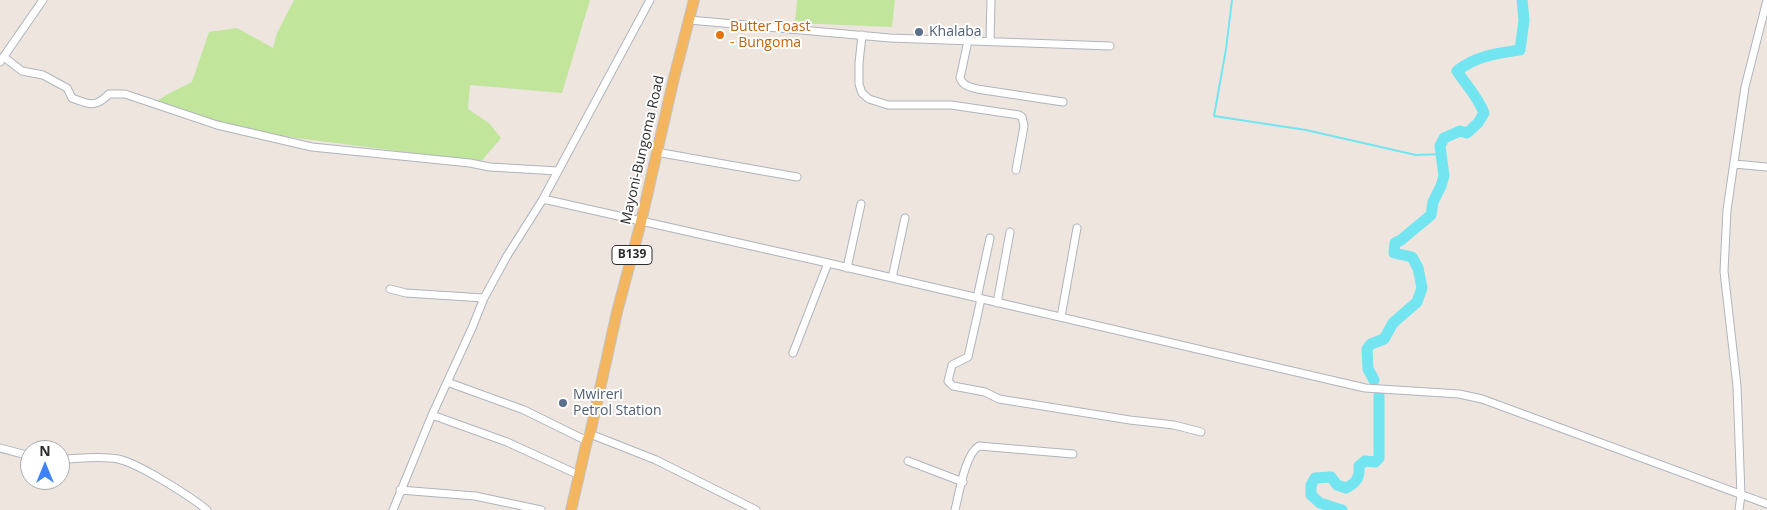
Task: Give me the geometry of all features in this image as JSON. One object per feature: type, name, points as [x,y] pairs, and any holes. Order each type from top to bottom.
[{"type":"main road","name":"Mayoni-Bungoma Road","points":[[571,510],[589,438],[616,312],[641,222],[672,82],[694,0]]},
{"type":"street","points":[[43,0],[2,60],[22,71],[52,79],[68,88],[72,98],[89,104],[102,102],[109,94],[125,94],[217,125],[312,147],[490,166],[558,171]]},
{"type":"street","points":[[393,510],[432,415],[484,298],[507,256],[543,199],[650,0]]},
{"type":"street","points":[[990,41],[991,0]]},
{"type":"street","points":[[1739,510],[1741,495],[1737,386],[1724,271],[1727,210],[1745,86],[1767,0]]},
{"type":"street","points":[[689,20],[890,38],[1110,46]]},
{"type":"street","points":[[862,35],[859,84],[862,92],[869,99],[888,105],[951,105],[1022,117],[1024,126],[1016,170]]},
{"type":"street","points":[[968,41],[960,78],[967,86],[1063,102]]},
{"type":"street","points":[[656,152],[797,177]]},
{"type":"street","points":[[1734,164],[1767,167]]},
{"type":"street","points":[[543,199],[1365,388],[1459,394],[1482,399],[1767,504]]},
{"type":"street","points":[[847,268],[861,204]]},
{"type":"street","points":[[892,278],[905,218]]},
{"type":"street","points":[[1061,317],[1077,228]]},
{"type":"street","points":[[997,303],[1010,232]]},
{"type":"street","points":[[990,238],[968,357],[954,363],[950,367],[948,381],[953,386],[985,392],[999,399],[1130,420],[1174,425],[1202,432]]},
{"type":"street","points":[[793,353],[828,263]]},
{"type":"street","points":[[390,289],[406,293],[484,298]]},
{"type":"street","points":[[447,382],[524,410],[589,438],[656,460],[756,510]]},
{"type":"street","points":[[432,415],[507,442],[579,475]]},
{"type":"street","points":[[955,510],[971,455],[978,446],[1074,454]]},
{"type":"street","points":[[0,448],[20,453]]},
{"type":"street","points":[[70,459],[107,458],[129,462],[188,496],[207,510]]},
{"type":"street","points":[[908,461],[963,482]]},
{"type":"street","points":[[400,490],[475,496],[541,510]]},
{"type":"green space","points":[[294,0],[590,0],[562,93],[470,85],[468,109],[489,123],[501,138],[479,164],[436,156],[258,133],[152,104],[192,82],[209,32],[237,28],[273,48],[277,33]]},
{"type":"green space","points":[[797,0],[895,0],[892,27],[795,23]]},
{"type":"waterway","points":[[1232,0],[1226,49],[1214,116],[1306,130],[1416,155],[1442,154]]},
{"type":"waterway","points":[[1374,380],[1368,369],[1367,349],[1371,344],[1384,339],[1393,323],[1417,302],[1422,288],[1418,268],[1412,257],[1394,253],[1395,243],[1431,215],[1433,202],[1444,176],[1440,146],[1444,138],[1460,131],[1467,133],[1478,123],[1484,113],[1475,96],[1457,71],[1479,59],[1520,50],[1524,20],[1522,0]]},
{"type":"waterway","points":[[1342,510],[1320,503],[1311,495],[1311,485],[1315,478],[1331,477],[1337,485],[1346,488],[1357,480],[1359,466],[1365,461],[1375,462],[1379,458],[1379,396]]},
{"type":"place","name":"Khalaba","points":[[919,32]]},
{"type":"place","name":"Butter Toast - Bungoma","points":[[720,35]]},
{"type":"place","name":"Mwireri Petrol Station","points":[[563,403]]}]
